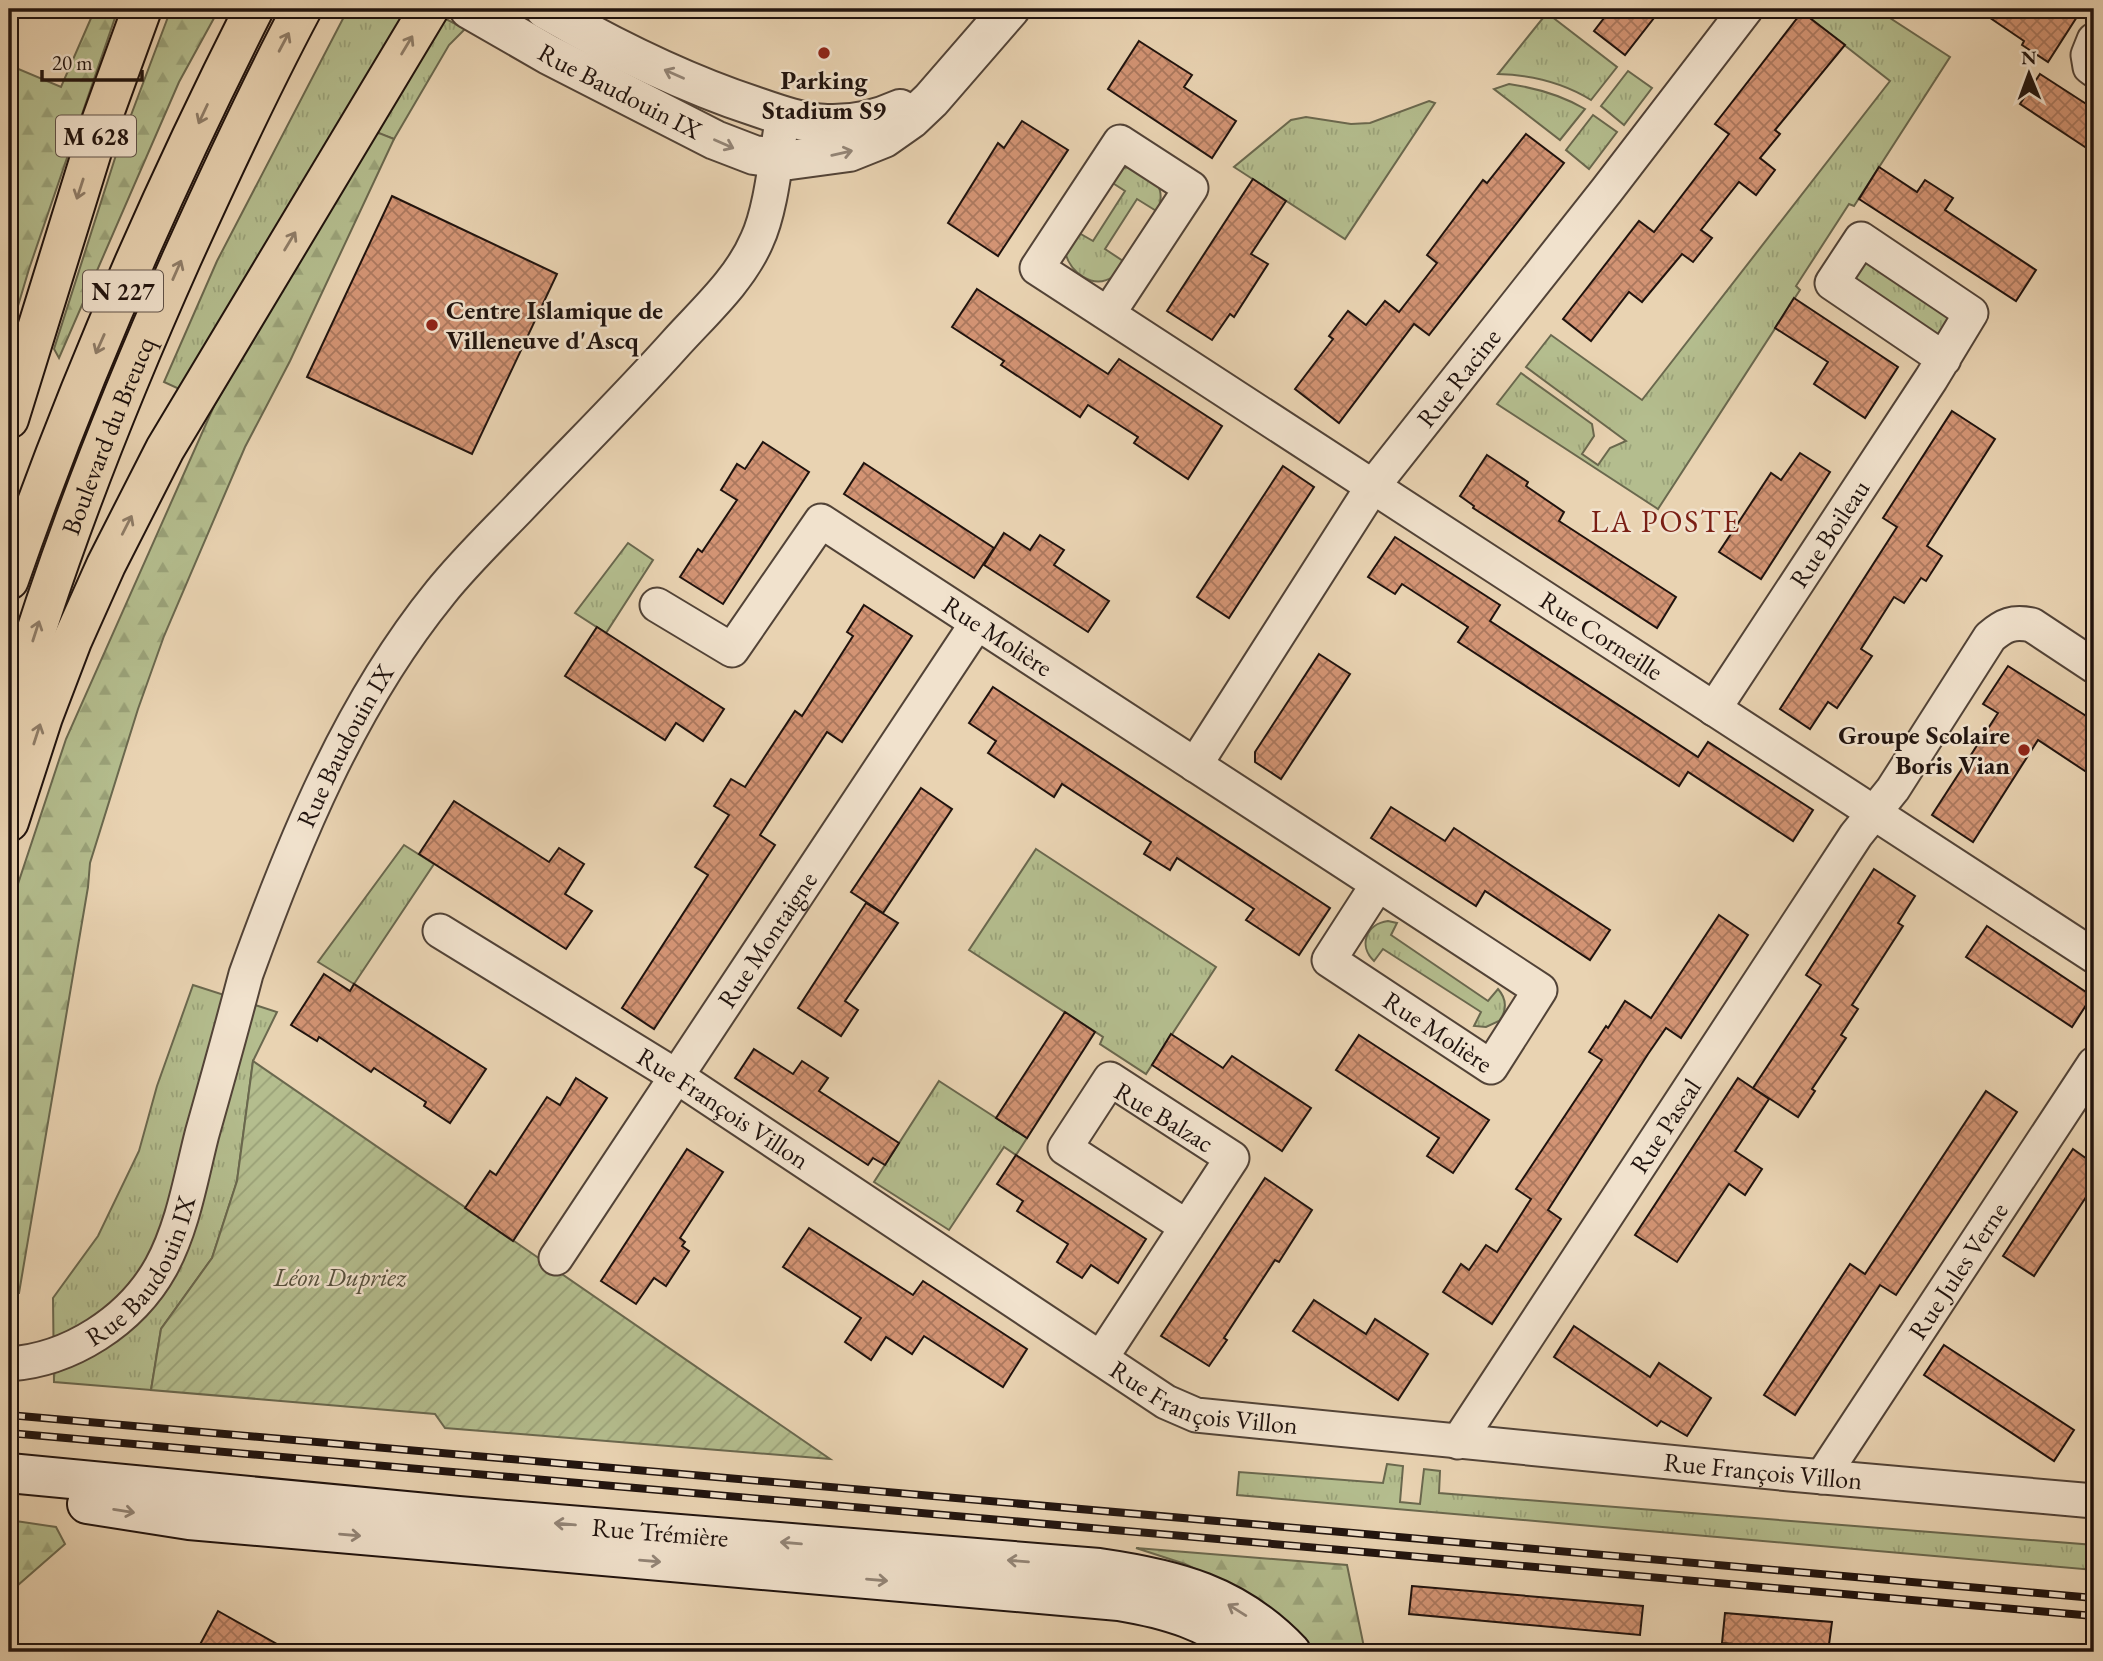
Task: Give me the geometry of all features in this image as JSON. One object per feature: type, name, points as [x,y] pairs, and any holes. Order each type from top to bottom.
[{"type":"highway","name":"M 628","points":[[9,419],[102,119],[142,9]]},
{"type":"highway","name":"Boulevard du Breucq","points":[[9,580],[90,368],[166,193],[254,9]]},
{"type":"highway","name":"Boulevard du Breucq","points":[[9,720],[72,525],[117,406],[218,178],[302,9]]},
{"type":"highway","points":[[9,822],[43,717],[72,641],[106,565],[165,449],[429,9]]},
{"type":"main road","name":"Rue Baudouin IX","points":[[469,9],[549,55],[715,140],[754,155],[790,160],[849,152],[884,138],[911,119],[931,100],[974,48]]},
{"type":"main road","name":"Rue Baudouin IX","points":[[545,9],[665,71],[723,96],[783,116],[826,124],[855,123],[887,115],[926,95],[1010,9]]},
{"type":"main road","name":"Rue Trémière","points":[[9,1474],[458,1516],[1099,1568],[1154,1576],[1220,1599],[1253,1620],[1291,1652]]},
{"type":"main road","name":"Rue Trémière","points":[[9,1491],[189,1520],[1119,1601],[1162,1608],[1186,1616],[1222,1633],[1250,1652]]},
{"type":"street","name":"Rue Racine","points":[[1195,765],[1373,486],[1746,9]]},
{"type":"street","points":[[2094,40],[2088,55],[2090,67],[2094,70]]},
{"type":"street","name":"Rue Baudouin IX","points":[[9,1364],[48,1357],[83,1342],[125,1312],[144,1292],[161,1267],[180,1217],[255,949],[298,842],[370,694],[415,626],[455,575],[653,369],[724,290],[745,262],[764,225],[783,116]]},
{"type":"street","name":"Rue Corneille","points":[[1108,314],[1191,188],[1120,142],[1037,268],[2094,956]]},
{"type":"street","name":"Rue Boileau","points":[[1714,709],[1944,359]]},
{"type":"street","name":"Rue Molière","points":[[657,605],[732,649],[821,522],[1378,884],[1540,990],[1491,1067],[1329,960],[1378,884]]},
{"type":"street","name":"Rue Pascal","points":[[1458,1442],[1856,835],[1893,789],[1990,638],[2001,627],[2020,622],[2032,625],[2094,666]]},
{"type":"street","name":"Rue Montaigne","points":[[556,1258],[977,623]]},
{"type":"street","name":"Rue François Villon","points":[[440,931],[676,1076],[1166,1402],[1196,1415],[2094,1501]]},
{"type":"street","name":"Rue Jules Verne","points":[[1822,1477],[2094,1063]]},
{"type":"street","name":"Rue Balzac","points":[[1101,1358],[1187,1227],[1232,1158],[1110,1079],[1065,1148],[1187,1227]]},
{"type":"green space","points":[[95,9],[118,9],[29,269],[9,336],[9,65],[61,87]]},
{"type":"green space","points":[[171,9],[219,9],[179,82],[59,358],[54,349],[116,155]]},
{"type":"green space","points":[[348,9],[427,9],[465,29],[449,45],[394,139],[374,132],[214,405],[164,382],[217,261]]},
{"type":"green space","points":[[1805,9],[1876,9],[1950,57],[1854,206],[1849,204],[1796,286],[1800,290],[1658,509],[1497,404],[1521,373],[1592,424],[1594,436],[1582,454],[1598,465],[1610,448],[1626,441],[1526,367],[1551,335],[1642,400],[1890,81],[1802,12]]},
{"type":"green space","points":[[1547,13],[1617,67],[1591,100],[1569,88],[1546,81],[1498,74]]},
{"type":"green space","points":[[1628,71],[1652,88],[1624,125],[1601,106]]},
{"type":"green space","points":[[1509,84],[1548,93],[1585,109],[1560,140],[1494,89]]},
{"type":"green space","points":[[1429,101],[1435,103],[1345,239],[1234,167],[1291,120],[1306,117],[1351,124],[1370,123]]},
{"type":"green space","points":[[1593,115],[1617,132],[1589,169],[1566,150]]},
{"type":"green space","points":[[374,131],[394,139],[290,361],[245,447],[164,636],[138,709],[90,863],[19,1293],[9,1293],[9,911],[66,739],[214,406]]},
{"type":"green space","points":[[1131,167],[1152,179],[1159,188],[1161,194],[1158,212],[1137,199],[1105,249],[1126,263],[1118,273],[1106,280],[1091,280],[1077,272],[1065,252],[1072,229],[1093,241],[1125,191],[1105,178],[1120,168]]},
{"type":"green space","points":[[1867,261],[1949,316],[1942,334],[1935,334],[1857,282],[1854,277],[1855,266]]},
{"type":"green space","points":[[628,543],[653,560],[606,633],[575,613]]},
{"type":"green space","points":[[404,845],[434,864],[354,984],[318,962]]},
{"type":"green space","points":[[1036,849],[1216,967],[1146,1074],[1100,1044],[1103,1037],[969,950]]},
{"type":"green space","points":[[1388,921],[1397,923],[1391,935],[1488,1001],[1498,989],[1505,1005],[1499,1021],[1486,1027],[1474,1026],[1481,1012],[1383,949],[1374,961],[1366,949],[1367,937],[1374,926]]},
{"type":"green space","points":[[193,985],[277,1012],[253,1061],[237,1181],[212,1258],[161,1329],[151,1390],[54,1382],[53,1298],[98,1236],[139,1151],[157,1086]]},
{"type":"green space","name":"Léon Dupriez","points":[[253,1061],[830,1459],[445,1428],[435,1414],[151,1390],[161,1329],[212,1258],[237,1181]]},
{"type":"green space","points":[[939,1081],[1027,1138],[1016,1155],[1004,1147],[949,1230],[874,1182]]},
{"type":"green space","points":[[1387,1464],[1403,1466],[1400,1502],[1420,1504],[1424,1469],[1440,1471],[1439,1493],[2094,1545],[2094,1570],[1237,1495],[1239,1472],[1383,1483]]},
{"type":"green space","points":[[9,1520],[56,1527],[65,1544],[17,1586],[9,1601]]},
{"type":"green space","points":[[1136,1548],[1347,1565],[1365,1652],[1314,1652],[1309,1644],[1253,1596],[1185,1564]]},
{"type":"building","points":[[1611,9],[1661,9],[1625,55],[1594,31]]},
{"type":"building","points":[[1977,9],[2082,9],[2048,62],[2022,45],[2024,41]]},
{"type":"building","points":[[1802,12],[1845,45],[1775,130],[1780,134],[1760,158],[1775,170],[1756,195],[1739,182],[1701,230],[1712,238],[1693,262],[1682,254],[1642,302],[1629,292],[1591,341],[1563,319],[1639,221],[1654,232],[1729,134],[1715,124]]},
{"type":"building","points":[[1139,41],[1192,75],[1184,87],[1236,121],[1212,158],[1108,89]]},
{"type":"building","points":[[2040,74],[2094,109],[2094,153],[2020,104]]},
{"type":"building","points":[[1022,121],[1068,150],[998,256],[948,223],[998,143],[1004,148]]},
{"type":"building","points":[[1526,134],[1564,163],[1429,335],[1414,324],[1339,423],[1295,389],[1333,339],[1329,336],[1348,311],[1366,325],[1385,301],[1399,312],[1437,263],[1427,255],[1483,180],[1487,183]]},
{"type":"building","points":[[1879,167],[1917,192],[1925,180],[1953,198],[1945,210],[2036,270],[2016,301],[1859,199]]},
{"type":"building","points":[[1253,179],[1286,201],[1251,254],[1268,264],[1234,317],[1230,314],[1212,340],[1167,311]]},
{"type":"building","name":"Centre Islamique de Villeneuve d'Ascq","points":[[392,196],[557,274],[472,454],[307,377]]},
{"type":"building","points":[[977,289],[1108,374],[1119,359],[1222,426],[1188,479],[1134,443],[1138,437],[1088,405],[1080,417],[1001,365],[1004,361],[952,327]]},
{"type":"building","points":[[1794,298],[1898,367],[1865,418],[1814,384],[1828,362],[1775,328]]},
{"type":"building","points":[[1952,411],[1995,439],[1927,546],[1942,556],[1926,581],[1921,578],[1904,603],[1894,597],[1861,649],[1872,656],[1837,708],[1828,702],[1810,729],[1780,709],[1897,527],[1883,518]]},
{"type":"building","points":[[763,442],[809,472],[723,604],[680,577],[698,549],[702,552],[737,500],[721,490],[737,464],[745,469]]},
{"type":"building","points":[[1800,453],[1830,472],[1761,579],[1719,552],[1771,473],[1781,480]]},
{"type":"building","points":[[1487,455],[1528,482],[1526,486],[1564,512],[1559,521],[1676,597],[1657,628],[1473,508],[1474,506],[1460,496]]},
{"type":"building","points":[[864,463],[994,548],[974,578],[844,494]]},
{"type":"building","points":[[1283,466],[1314,487],[1229,618],[1197,597]]},
{"type":"building","points":[[1004,533],[1030,550],[1040,535],[1064,550],[1054,565],[1109,601],[1088,632],[984,565]]},
{"type":"building","points":[[1395,537],[1500,605],[1490,621],[1698,757],[1708,742],[1813,810],[1793,841],[1688,772],[1679,786],[1458,642],[1468,627],[1402,584],[1395,594],[1368,577]]},
{"type":"building","points":[[864,605],[912,636],[842,742],[827,732],[760,835],[775,845],[654,1029],[622,1008],[708,875],[695,867],[729,815],[714,806],[731,779],[745,787],[795,711],[802,716],[853,636],[847,632]]},
{"type":"building","points":[[597,627],[724,709],[703,741],[676,723],[665,740],[565,676]]},
{"type":"building","points":[[1319,654],[1350,674],[1281,779],[1255,762],[1255,752]]},
{"type":"building","points":[[2008,666],[2094,721],[2094,777],[2038,740],[1973,842],[1932,815],[1998,713],[1983,704]]},
{"type":"building","points":[[993,687],[1330,908],[1299,955],[1246,920],[1254,909],[1177,858],[1170,870],[1144,854],[1151,842],[1062,784],[1054,797],[988,753],[996,741],[969,723]]},
{"type":"building","points":[[921,788],[952,809],[883,913],[851,892]]},
{"type":"building","points":[[454,801],[549,862],[559,848],[584,864],[565,894],[592,911],[566,949],[419,854]]},
{"type":"building","points":[[1391,807],[1445,841],[1454,828],[1610,930],[1590,960],[1485,891],[1476,906],[1371,838]]},
{"type":"building","points":[[1874,869],[1915,896],[1898,923],[1903,926],[1852,1005],[1858,1009],[1841,1035],[1846,1038],[1812,1089],[1815,1091],[1798,1117],[1753,1088],[1821,985],[1806,975]]},
{"type":"building","points":[[866,903],[898,923],[845,1001],[858,1010],[841,1036],[798,1008]]},
{"type":"building","points":[[1719,915],[1748,935],[1681,1038],[1666,1028],[1648,1054],[1548,1210],[1561,1219],[1492,1324],[1443,1292],[1461,1264],[1469,1270],[1486,1245],[1497,1252],[1531,1199],[1516,1189],[1602,1060],[1589,1052],[1606,1026],[1608,1028],[1625,1001],[1651,1018]]},
{"type":"building","points":[[1987,926],[2092,996],[2072,1027],[1966,957]]},
{"type":"building","points":[[324,974],[350,991],[354,984],[486,1069],[450,1123],[424,1106],[426,1102],[374,1068],[371,1072],[319,1037],[317,1041],[291,1025]]},
{"type":"building","points":[[1065,1012],[1095,1032],[1027,1138],[996,1118]]},
{"type":"building","points":[[1171,1034],[1223,1068],[1232,1056],[1311,1108],[1282,1151],[1152,1065]]},
{"type":"building","points":[[1359,1035],[1489,1120],[1453,1173],[1427,1156],[1439,1138],[1336,1070]]},
{"type":"building","points":[[754,1049],[793,1074],[802,1061],[828,1078],[819,1091],[899,1143],[885,1165],[873,1158],[868,1165],[735,1078]]},
{"type":"building","points":[[576,1078],[607,1098],[513,1241],[465,1208],[490,1171],[496,1175],[547,1097],[560,1105]]},
{"type":"building","points":[[1738,1078],[1769,1099],[1735,1151],[1762,1169],[1745,1195],[1729,1184],[1677,1262],[1635,1235]]},
{"type":"building","points":[[1986,1091],[2017,1112],[1896,1295],[1880,1285],[1795,1415],[1764,1395],[1850,1264],[1865,1274]]},
{"type":"building","points":[[687,1149],[723,1172],[680,1238],[685,1242],[682,1246],[689,1251],[666,1286],[654,1278],[636,1304],[601,1281]]},
{"type":"building","points":[[2073,1149],[2094,1164],[2094,1185],[2034,1276],[2003,1256]]},
{"type":"building","points":[[1016,1155],[1146,1239],[1118,1283],[1091,1265],[1082,1278],[1057,1262],[1068,1244],[1017,1211],[1023,1201],[997,1184]]},
{"type":"building","points":[[1265,1178],[1312,1210],[1279,1262],[1275,1260],[1209,1366],[1161,1336]]},
{"type":"building","points":[[809,1228],[913,1295],[923,1281],[1027,1349],[1003,1387],[924,1336],[912,1354],[886,1337],[871,1360],[845,1342],[861,1318],[783,1267]]},
{"type":"building","points":[[1314,1300],[1366,1334],[1375,1319],[1428,1354],[1398,1400],[1293,1331]]},
{"type":"building","points":[[1574,1326],[1650,1377],[1659,1363],[1711,1398],[1687,1436],[1661,1421],[1657,1426],[1554,1357]]},
{"type":"building","points":[[1944,1345],[2074,1430],[2054,1461],[1924,1375]]},
{"type":"building","points":[[1412,1586],[1643,1606],[1640,1635],[1409,1614]]},
{"type":"building","points":[[218,1611],[291,1652],[196,1652]]},
{"type":"building","points":[[1725,1613],[1832,1622],[1828,1652],[1722,1643]]},
{"type":"railway","points":[[9,1415],[2094,1598]]},
{"type":"railway","points":[[9,1433],[2094,1616]]},
{"type":"place","name":"Parking Stadium S9","points":[[824,53]]},
{"type":"place","name":"Centre Islamique de Villeneuve d'Ascq","points":[[432,325]]},
{"type":"place","name":"Groupe Scolaire Boris Vian","points":[[2024,750]]},
{"type":"district","name":"LA POSTE","points":[[1666,521]]}]
